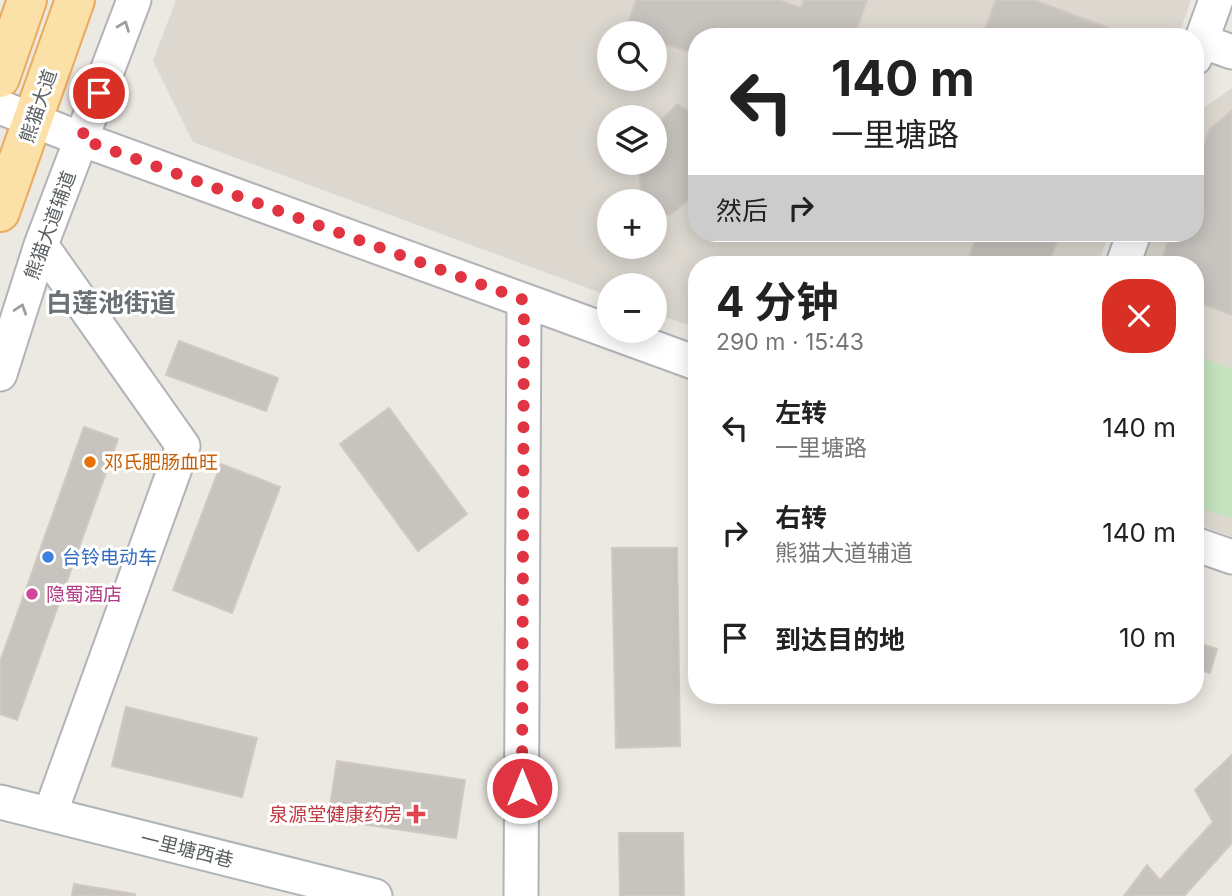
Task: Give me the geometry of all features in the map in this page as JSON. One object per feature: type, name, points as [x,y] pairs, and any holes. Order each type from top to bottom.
[{"type":"main road","points":[[0,78],[27,0]]},
{"type":"main road","name":"熊猫大道","points":[[0,212],[16,113],[75,0]]},
{"type":"street","name":"熊猫大道辅道","points":[[0,374],[41,244],[134,0]]},
{"type":"street","points":[[1204,33],[1216,0]]},
{"type":"street","points":[[1204,50],[1232,52]]},
{"type":"street","points":[[16,113],[688,360]]},
{"type":"street","points":[[41,244],[183,446],[50,814]]},
{"type":"street","points":[[521,896],[524,300]]},
{"type":"street","points":[[1204,547],[1232,557]]},
{"type":"street","name":"一里塘西巷","points":[[0,802],[375,896]]},
{"type":"shaded area","points":[[176,0],[1191,0],[1181,28],[688,28],[688,242],[1106,242],[1101,256],[688,256],[688,325],[667,317],[667,273],[597,273],[597,292],[193,142],[153,61]]},
{"type":"shaded area","points":[[1232,88],[1232,537],[1204,526],[1204,256],[1142,256],[1147,242],[1204,242],[1204,108]]},
{"type":"green space","points":[[1204,359],[1232,368],[1232,519],[1204,509]]},
{"type":"building","points":[[636,0],[779,0],[801,8],[804,0],[867,0],[857,28],[688,28],[688,51],[667,44],[667,21],[629,21]]},
{"type":"building","points":[[996,0],[1034,0],[1108,28],[985,28]]},
{"type":"building","points":[[677,104],[688,110],[688,201],[670,215],[667,214],[667,189],[641,189],[639,175],[667,175],[667,115]]},
{"type":"building","points":[[1232,110],[1232,315],[1204,304],[1204,256],[1163,256],[1168,242],[1204,242],[1204,145],[1210,129]]},
{"type":"building","points":[[975,242],[1057,242],[1051,256],[969,256]]},
{"type":"building","points":[[179,341],[278,378],[266,411],[166,375]]},
{"type":"building","points":[[389,408],[467,514],[418,551],[340,444]]},
{"type":"building","points":[[84,427],[118,439],[17,720],[0,714],[0,662]]},
{"type":"building","points":[[221,464],[280,487],[232,613],[173,590]]},
{"type":"building","points":[[612,548],[677,548],[680,746],[616,748]]},
{"type":"building","points":[[1204,645],[1217,649],[1210,673],[1204,671]]},
{"type":"building","points":[[126,707],[257,738],[242,797],[112,766]]},
{"type":"building","points":[[1232,755],[1232,843],[1184,896],[1124,896],[1147,865],[1160,880],[1213,822],[1195,790]]},
{"type":"building","points":[[337,761],[465,780],[456,838],[328,819]]},
{"type":"building","points":[[619,833],[683,833],[684,896],[620,896]]},
{"type":"building","points":[[74,884],[135,894],[135,896],[72,896]]},
{"type":"place","name":"邓氏肥肠血旺","points":[[90,462]]},
{"type":"place","name":"台铃电动车","points":[[48,557]]},
{"type":"place","name":"隐蜀酒店","points":[[32,594]]},
{"type":"place","name":"泉源堂健康药房","points":[[416,814]]},
{"type":"district","name":"白莲池街道","points":[[111,303]]},
{"type":"route","points":[[99,93],[81,139],[524,300],[522,788]]}]
